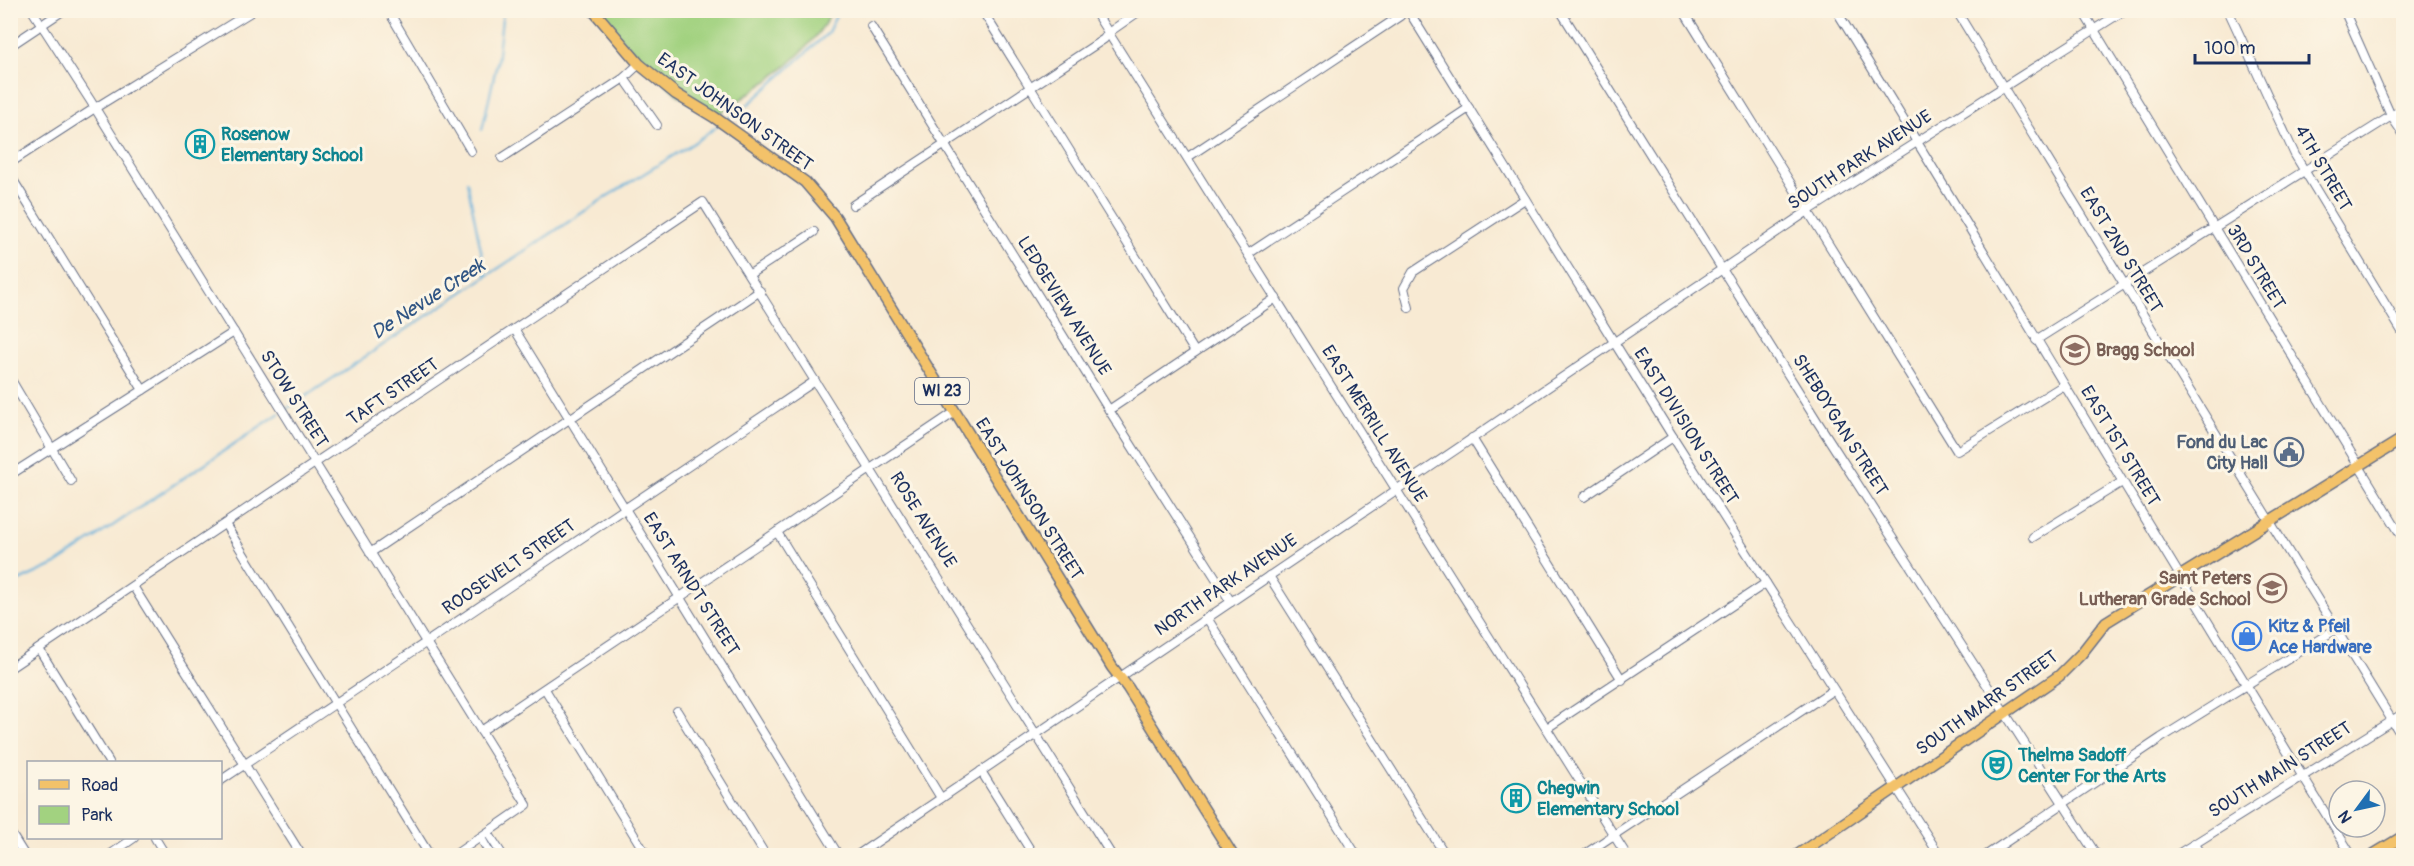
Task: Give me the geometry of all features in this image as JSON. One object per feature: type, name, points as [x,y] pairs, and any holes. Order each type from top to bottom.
[{"type":"main road","name":"EAST JOHNSON STREET","points":[[593,10],[639,64],[676,94],[736,132],[805,182],[835,217],[1233,855]]},
{"type":"main road","name":"SOUTH MARR STREET","points":[[1796,855],[2059,676],[2081,654],[2106,622],[2403,438]]},
{"type":"main road","points":[[2371,855],[2403,836]]},
{"type":"street","name":"STOW STREET","points":[[32,10],[527,805],[484,836]]},
{"type":"street","points":[[10,46],[64,10]]},
{"type":"street","points":[[10,163],[254,10]]},
{"type":"street","points":[[388,10],[471,151]]},
{"type":"street","points":[[982,10],[1195,352]]},
{"type":"street","name":"EAST MERRILL AVENUE","points":[[1094,10],[1627,855]]},
{"type":"street","points":[[853,206],[1104,39],[1108,33],[1142,10]]},
{"type":"street","points":[[1188,157],[1407,10]]},
{"type":"street","name":"EAST DIVISION STREET","points":[[1407,10],[1672,437],[1940,855]]},
{"type":"street","name":"SHEBOYGAN STREET","points":[[1560,10],[2005,714],[2097,855]]},
{"type":"street","points":[[1683,10],[1957,451],[2064,385]]},
{"type":"street","name":"EAST 1ST STREET","points":[[1836,10],[2179,576],[2352,855]]},
{"type":"street","name":"EAST 2ND STREET","points":[[1956,10],[2403,740]]},
{"type":"street","name":"3RD STREET","points":[[2082,10],[2403,540]]},
{"type":"street","name":"SOUTH PARK AVENUE","points":[[1615,342],[1808,211],[2125,10]]},
{"type":"street","name":"4TH STREET","points":[[2228,10],[2283,132],[2304,171],[2403,334]]},
{"type":"street","points":[[2344,10],[2391,116],[2403,135]]},
{"type":"street","name":"LEDGEVIEW AVENUE","points":[[871,26],[1231,602]]},
{"type":"street","points":[[502,158],[624,78],[639,64]]},
{"type":"street","points":[[624,78],[657,125]]},
{"type":"street","points":[[1248,254],[1469,108]]},
{"type":"street","points":[[2036,340],[2403,108]]},
{"type":"street","points":[[10,174],[143,390]]},
{"type":"street","points":[[1409,308],[1404,288],[1413,272],[1525,199]]},
{"type":"street","name":"ROSE AVENUE","points":[[703,202],[1112,855]]},
{"type":"street","name":"TAFT STREET","points":[[10,668],[703,202]]},
{"type":"street","points":[[750,274],[814,232]]},
{"type":"street","points":[[370,553],[760,291]]},
{"type":"street","points":[[1109,410],[1276,298]]},
{"type":"street","name":"EAST ARNDT STREET","points":[[515,330],[838,855]]},
{"type":"street","points":[[10,475],[234,333]]},
{"type":"street","name":"NORTH PARK AVENUE","points":[[856,855],[1615,342]]},
{"type":"street","points":[[10,378],[71,481]]},
{"type":"street","name":"ROOSEVELT STREET","points":[[222,780],[816,381]]},
{"type":"street","points":[[481,731],[955,412]]},
{"type":"street","points":[[1584,497],[1672,437]]},
{"type":"street","points":[[1472,438],[1622,680]]},
{"type":"street","points":[[2033,537],[2122,482]]},
{"type":"street","points":[[225,524],[430,855]]},
{"type":"street","points":[[777,532],[941,798]]},
{"type":"street","points":[[1269,576],[1446,855]]},
{"type":"street","points":[[1547,728],[1766,583]]},
{"type":"street","points":[[133,586],[302,855]]},
{"type":"street","points":[[1207,618],[1357,855]]},
{"type":"street","points":[[1985,855],[2246,684],[2336,628]]},
{"type":"street","points":[[39,649],[108,761]]},
{"type":"street","points":[[545,689],[647,855]]},
{"type":"street","points":[[1582,855],[1833,690]]},
{"type":"street","points":[[677,711],[766,855]]},
{"type":"street","name":"SOUTH MAIN STREET","points":[[2175,855],[2403,713]]},
{"type":"street","points":[[981,771],[1034,855]]},
{"type":"street","points":[[10,832],[25,855]]},
{"type":"street","points":[[453,855],[484,836]]},
{"type":"street","points":[[484,836],[492,855]]},
{"type":"street","points":[[484,836],[502,855]]},
{"type":"street","points":[[108,855],[131,839]]},
{"type":"street","points":[[156,839],[166,855]]},
{"type":"street","points":[[2194,843],[2203,855]]},
{"type":"green space","points":[[593,11],[832,11],[810,43],[796,57],[764,83],[714,117],[676,94]]},
{"type":"waterway","points":[[482,130],[497,63],[503,10]]},
{"type":"waterway","name":"De Nevue Creek","points":[[726,120],[750,103],[827,34],[839,10]]},
{"type":"waterway","name":"De Nevue Creek","points":[[285,410],[606,197],[719,125]]},
{"type":"waterway","points":[[467,181],[486,275]]},
{"type":"waterway","name":"De Nevue Creek","points":[[10,585],[56,564],[280,413]]},
{"type":"place","name":"Rosenow Elementary School","points":[[200,144]]},
{"type":"place","name":"Bragg School","points":[[2075,350]]},
{"type":"place","name":"Fond du Lac City Hall","points":[[2289,452]]},
{"type":"place","name":"Saint Peters Lutheran Grade School","points":[[2272,588]]},
{"type":"place","name":"Kitz & Pfeil Ace Hardware","points":[[2247,636]]},
{"type":"place","name":"Thelma Sadoff Center For the Arts","points":[[1997,765]]},
{"type":"place","name":"Chegwin Elementary School","points":[[1516,798]]}]
